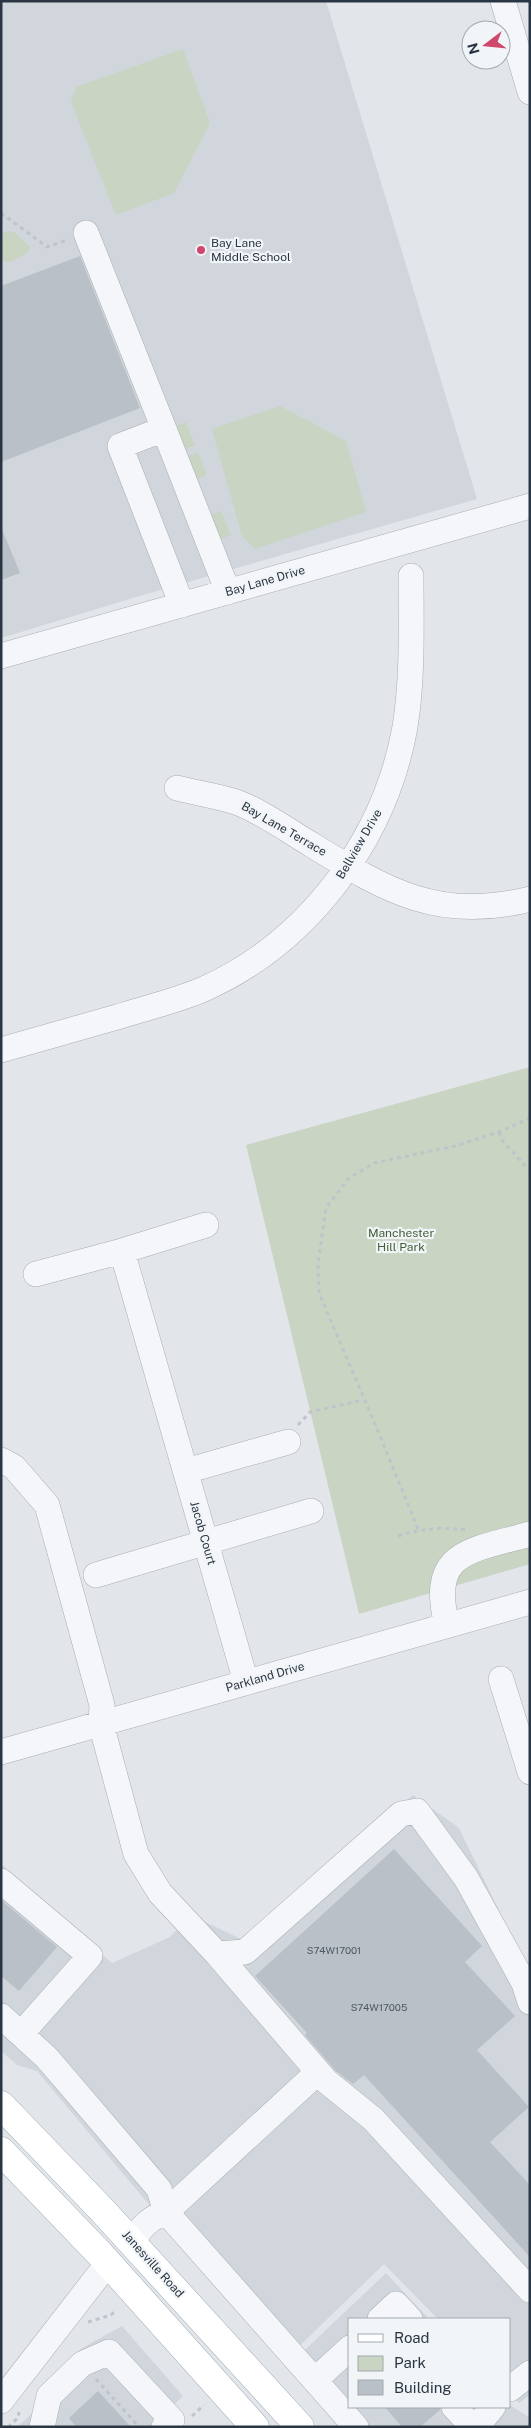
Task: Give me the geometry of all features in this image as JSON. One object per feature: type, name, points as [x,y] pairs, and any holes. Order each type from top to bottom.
[{"type":"main road","name":"Janesville Road","points":[[1,2105],[132,2242],[300,2427]]},
{"type":"main road","points":[[1,2151],[108,2263],[255,2427]]},
{"type":"main road","points":[[108,2263],[132,2242]]},
{"type":"street","points":[[503,1],[530,92]]},
{"type":"street","points":[[86,233],[228,592]]},
{"type":"street","points":[[164,429],[120,446],[182,605]]},
{"type":"street","name":"Bay Lane Drive","points":[[1,656],[530,506]]},
{"type":"street","name":"Bellview Drive","points":[[1,1050],[170,1002],[223,979],[257,958],[287,935],[311,913],[348,867],[370,830],[385,797],[396,762],[405,727],[409,690],[412,576]]},
{"type":"street","name":"Bay Lane Terrace","points":[[177,788],[237,802],[379,885],[433,904],[475,907],[495,906],[530,899]]},
{"type":"street","points":[[36,1274],[122,1251],[206,1225]]},
{"type":"street","name":"Jacob Court","points":[[122,1251],[246,1682]]},
{"type":"street","points":[[186,1471],[288,1442]]},
{"type":"street","points":[[1,1460],[14,1467],[47,1505],[102,1705],[101,1724],[136,1854],[160,1893],[217,1954],[326,2081],[373,2119],[530,2290]]},
{"type":"street","points":[[96,1575],[311,1511]]},
{"type":"street","points":[[447,1625],[441,1590],[444,1574],[455,1560],[480,1548],[530,1534]]},
{"type":"street","name":"Parkland Drive","points":[[2,1750],[101,1724],[530,1602]]},
{"type":"street","points":[[501,1679],[530,1772]]},
{"type":"street","points":[[217,1954],[245,1952],[401,1814],[417,1811],[466,1878],[524,1983],[530,2002]]},
{"type":"street","points":[[1,1881],[90,1956],[21,2034]]},
{"type":"street","points":[[1,2016],[51,2062],[159,2188],[166,2212],[356,2427]]},
{"type":"street","points":[[132,2242],[145,2238],[160,2226],[166,2212],[318,2072]]},
{"type":"street","points":[[1,2401],[108,2263]]},
{"type":"street","points":[[381,2318],[396,2304],[409,2318]]},
{"type":"street","points":[[315,2380],[348,2350]]},
{"type":"street","points":[[42,2427],[49,2396],[82,2364],[109,2352],[172,2420],[164,2427]]},
{"type":"street","points":[[511,2388],[530,2373]]},
{"type":"street","points":[[458,2408],[485,2415]]},
{"type":"path","points":[[1,213],[47,247],[86,233]]},
{"type":"path","points":[[418,1529],[319,1293],[318,1263],[326,1208],[348,1179],[374,1163],[455,1146],[499,1132],[530,1118]]},
{"type":"path","points":[[499,1132],[501,1139],[530,1171]]},
{"type":"path","points":[[288,1442],[291,1433],[310,1412],[363,1400]]},
{"type":"path","points":[[398,1536],[418,1529],[443,1527],[473,1530],[480,1548]]},
{"type":"path","points":[[90,2372],[139,2427]]},
{"type":"path","points":[[194,2414],[204,2405]]},
{"type":"shaded area","name":"Bay Lane Middle School","points":[[1,1],[326,1],[477,499],[1,638]]},
{"type":"shaded area","points":[[413,1795],[459,1828],[530,1975],[530,2395],[519,2403],[511,2394],[511,2318],[437,2318],[384,2264],[285,2360],[146,2201],[37,2071],[17,2065],[1,2051],[1,1864],[112,1963],[170,1937],[191,1915],[245,1941]]},
{"type":"shaded area","points":[[386,2273],[428,2318],[348,2318],[348,2408],[511,2408],[511,2406],[530,2418],[530,2427],[343,2427],[288,2366]]},
{"type":"shaded area","points":[[122,2326],[183,2396],[151,2427],[17,2427],[34,2412],[48,2380],[82,2348]]},
{"type":"green space","points":[[183,49],[210,123],[174,193],[116,215],[71,102],[76,87]]},
{"type":"green space","points":[[7,231],[14,232],[30,247],[27,253],[8,263],[1,260],[1,234]]},
{"type":"green space","points":[[280,406],[346,441],[366,512],[255,549],[242,536],[212,429]]},
{"type":"green space","points":[[186,422],[195,445],[168,457],[159,433]]},
{"type":"green space","points":[[198,452],[207,475],[180,486],[171,463]]},
{"type":"green space","points":[[221,511],[231,535],[204,546],[194,522]]},
{"type":"green space","name":"Manchester Hill Park","points":[[530,1067],[530,1564],[359,1614],[246,1145]]},
{"type":"building","points":[[80,256],[140,408],[1,462],[1,286]]},
{"type":"building","points":[[1,527],[20,573],[1,580]]},
{"type":"building","points":[[394,1849],[482,1946],[465,1962],[515,2016],[477,2050],[529,2107],[490,2142],[530,2185],[530,2257],[364,2075],[353,2084],[336,2071],[305,2035],[307,2033],[255,1976]]},
{"type":"building","points":[[1,1900],[57,1947],[19,1991],[1,1976]]},
{"type":"building","points":[[98,2391],[131,2427],[76,2427],[69,2418]]},
{"type":"building","points":[[386,2408],[440,2408],[420,2427],[402,2427]]},
{"type":"place","name":"Bay Lane Middle School","points":[[201,250]]}]
